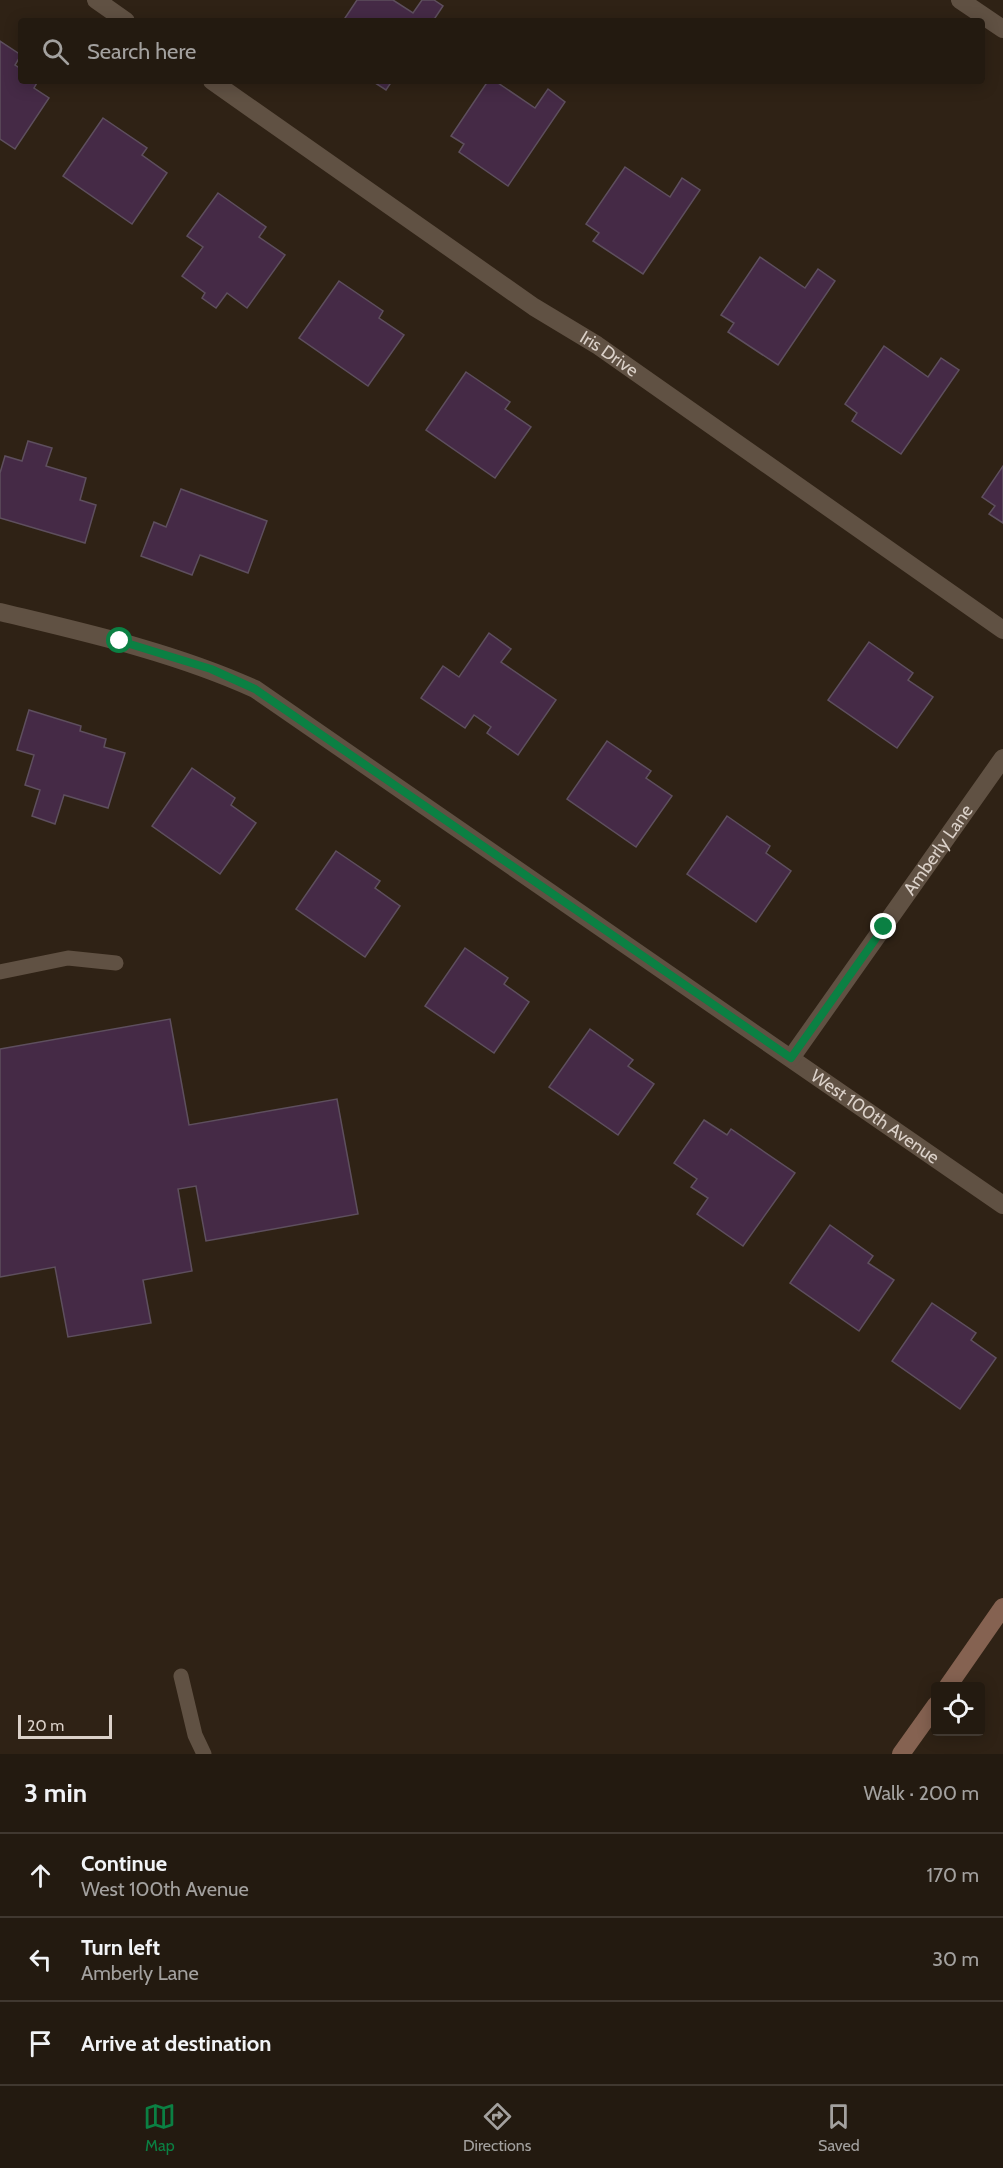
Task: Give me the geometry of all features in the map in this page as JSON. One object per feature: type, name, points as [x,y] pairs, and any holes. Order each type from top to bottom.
[{"type":"street","points":[[96,0],[122,18]]},
{"type":"street","points":[[960,0],[1003,29]]},
{"type":"street","name":"Iris Drive","points":[[216,84],[534,307],[607,351],[1003,630]]},
{"type":"street","name":"West 100th Avenue","points":[[0,612],[120,641],[211,669],[255,689],[1003,1205]]},
{"type":"street","name":"Amberly Lane","points":[[791,1058],[1003,758]]},
{"type":"street","points":[[951,1682],[1003,1607]]},
{"type":"street","points":[[901,1754],[931,1712]]},
{"type":"lane","points":[[0,972],[68,958],[116,963]]},
{"type":"lane","points":[[181,1676],[195,1735],[204,1754]]},
{"type":"building","points":[[357,0],[393,0],[413,13],[422,0],[434,0],[443,6],[435,18],[345,18]]},
{"type":"building","points":[[0,41],[18,53],[15,65],[18,67],[18,84],[36,84],[34,88],[49,98],[15,149],[0,139]]},
{"type":"building","points":[[377,84],[390,84],[386,90]]},
{"type":"building","points":[[486,84],[499,84],[535,108],[548,89],[565,102],[508,186],[459,152],[464,144],[451,136]]},
{"type":"building","points":[[103,118],[147,148],[142,155],[167,173],[132,224],[63,176]]},
{"type":"building","points":[[625,167],[670,197],[682,178],[700,190],[643,274],[593,241],[599,233],[586,224]]},
{"type":"building","points":[[218,193],[266,227],[259,237],[285,255],[247,308],[227,293],[216,308],[202,298],[205,293],[182,276],[203,247],[187,236]]},
{"type":"building","points":[[760,257],[805,288],[818,269],[835,281],[778,365],[728,332],[734,323],[721,315]]},
{"type":"building","points":[[339,281],[383,311],[379,318],[404,335],[368,386],[299,338]]},
{"type":"building","points":[[884,346],[928,377],[941,358],[959,370],[901,454],[852,421],[857,413],[845,404]]},
{"type":"building","points":[[466,372],[510,402],[505,409],[531,427],[495,478],[426,430]]},
{"type":"building","points":[[28,441],[52,448],[46,466],[86,478],[80,500],[96,505],[85,543],[0,518],[0,473],[5,456],[22,461]]},
{"type":"building","points":[[1003,466],[1003,523],[989,514],[995,506],[982,497]]},
{"type":"building","points":[[181,489],[267,521],[248,573],[200,555],[192,575],[141,556],[154,522],[166,527]]},
{"type":"building","points":[[489,633],[511,649],[501,662],[556,700],[518,755],[487,733],[491,727],[474,715],[465,728],[421,698],[443,666],[459,677]]},
{"type":"building","points":[[869,642],[913,673],[908,680],[933,697],[897,748],[828,700]]},
{"type":"building","points":[[29,710],[81,726],[80,731],[106,739],[104,747],[125,753],[108,808],[64,795],[55,824],[32,816],[40,790],[25,785],[34,755],[17,750]]},
{"type":"building","points":[[607,741],[651,771],[646,778],[672,796],[636,847],[567,799]]},
{"type":"building","points":[[192,768],[235,798],[231,805],[256,823],[220,874],[152,826]]},
{"type":"building","points":[[727,816],[770,846],[766,853],[791,871],[756,922],[687,874]]},
{"type":"building","points":[[336,851],[380,881],[375,888],[400,906],[365,957],[296,909]]},
{"type":"building","points":[[465,948],[508,978],[504,984],[529,1002],[494,1053],[425,1006]]},
{"type":"building","points":[[170,1019],[189,1125],[337,1099],[358,1214],[206,1241],[196,1186],[178,1189],[192,1271],[143,1280],[151,1323],[68,1337],[55,1267],[0,1277],[0,1049]]},
{"type":"building","points":[[590,1029],[633,1060],[628,1066],[654,1084],[618,1135],[549,1087]]},
{"type":"building","points":[[704,1120],[727,1135],[731,1129],[795,1173],[743,1246],[697,1214],[708,1198],[691,1187],[697,1179],[674,1163]]},
{"type":"building","points":[[830,1225],[873,1256],[868,1263],[894,1280],[859,1331],[790,1283]]},
{"type":"building","points":[[932,1303],[976,1333],[971,1340],[996,1358],[960,1409],[892,1361]]},
{"type":"route","points":[[120,641],[211,669],[255,689],[791,1058],[884,927]]}]
